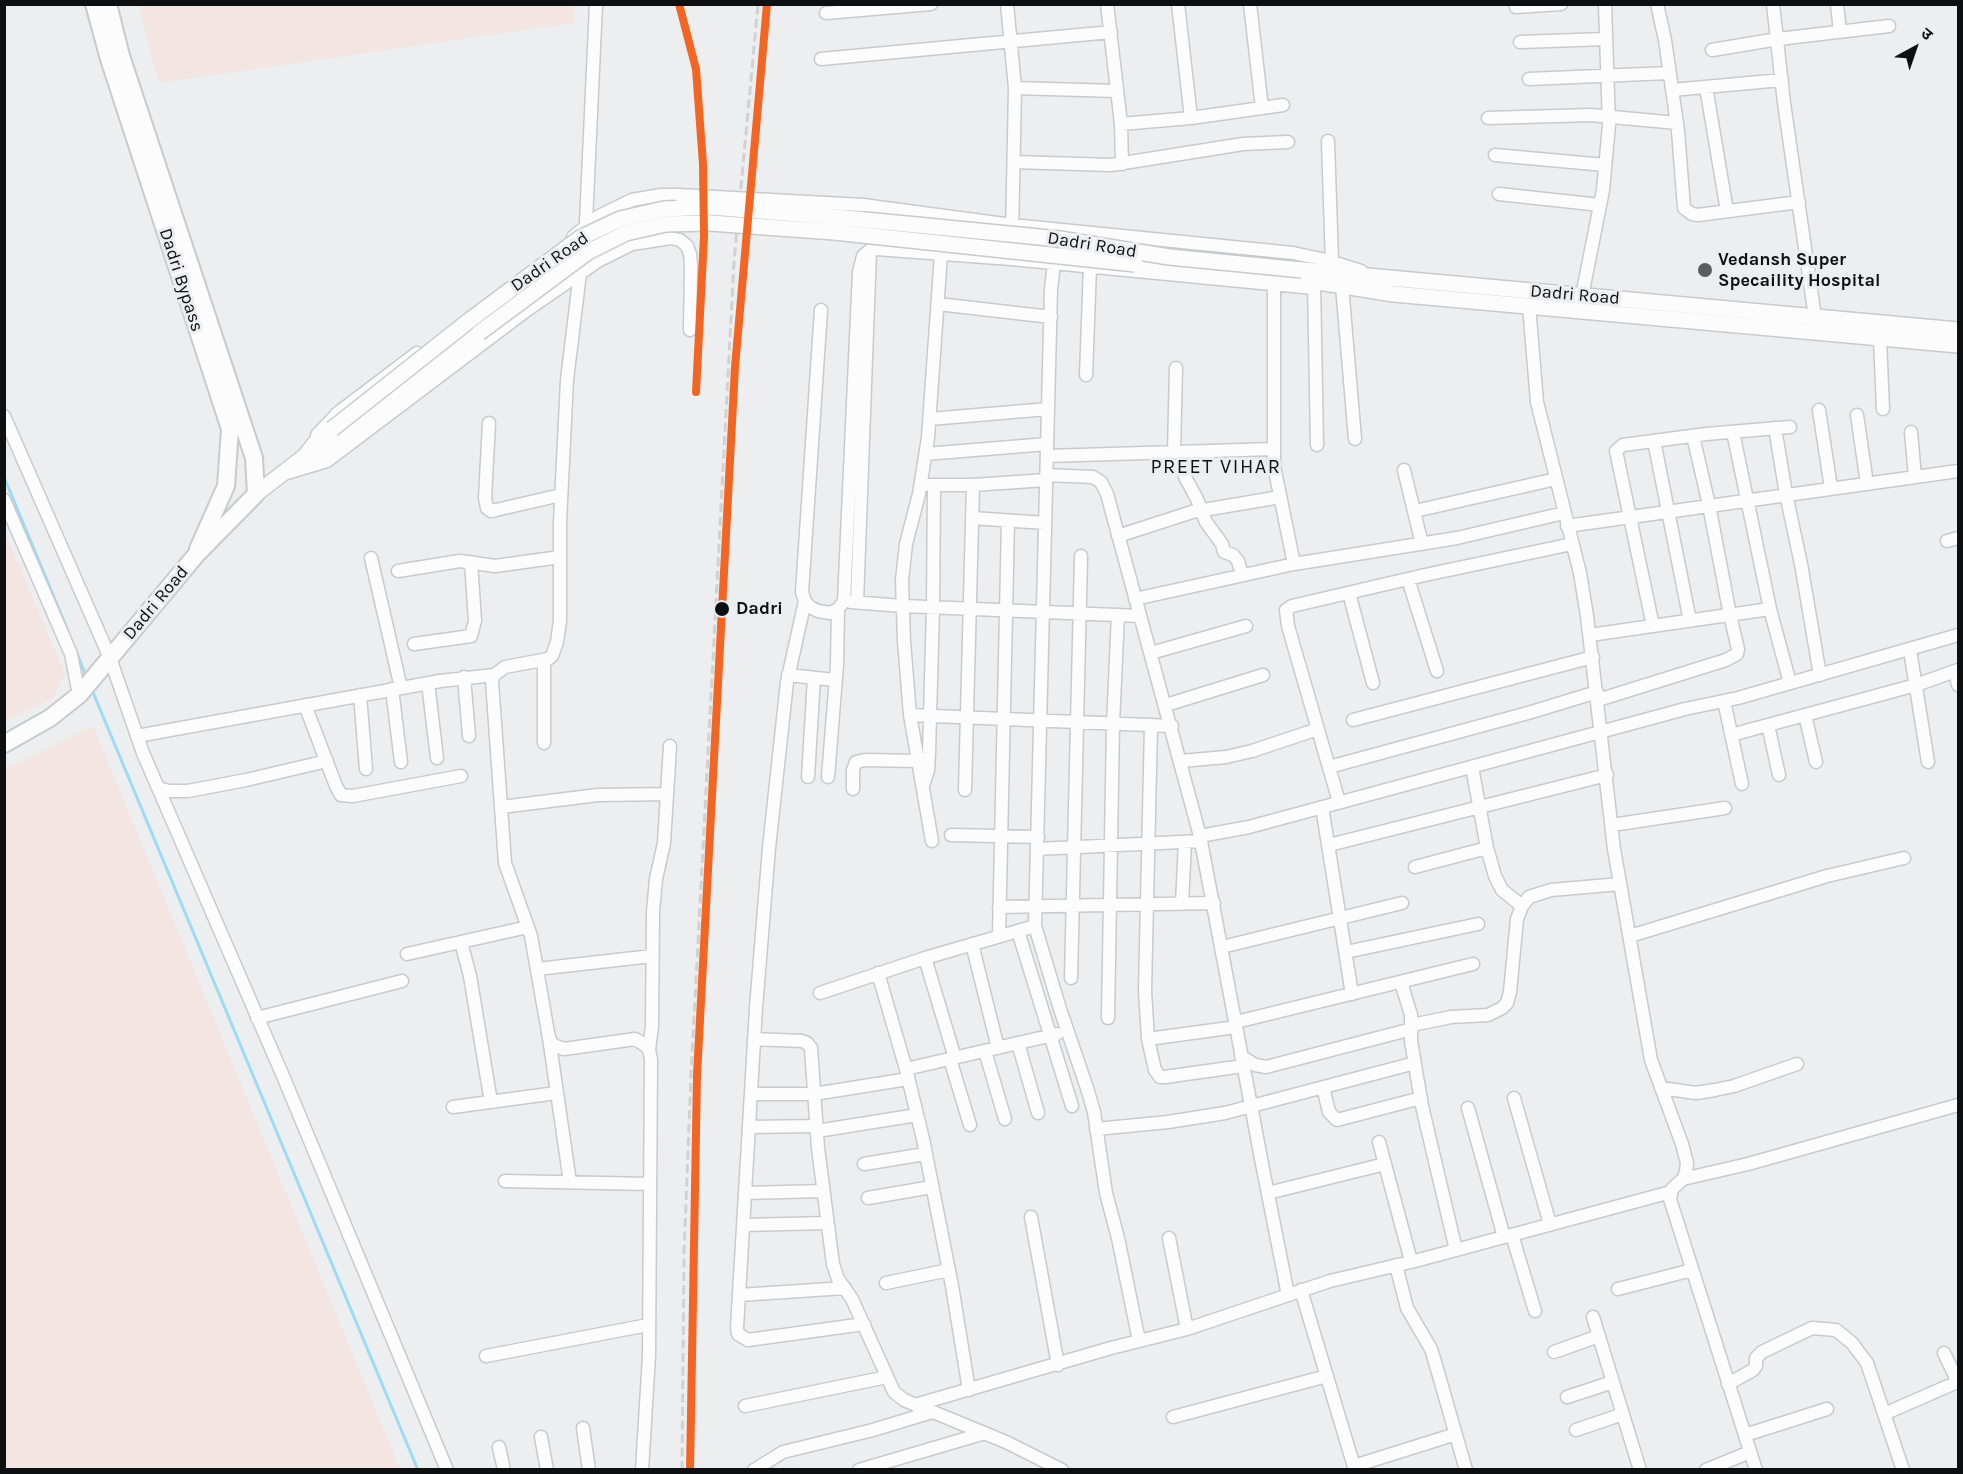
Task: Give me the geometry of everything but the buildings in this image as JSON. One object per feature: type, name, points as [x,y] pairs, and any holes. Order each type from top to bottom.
[{"type":"main road","name":"Dadri Bypass","points":[[94,4],[109,59],[230,429],[226,486],[196,555]]},
{"type":"main road","name":"Dadri Bypass","points":[[108,4],[121,56],[254,458],[256,494]]},
{"type":"main road","name":"Dadri Road","points":[[4,744],[50,718],[83,690],[196,555],[256,494]]},
{"type":"street","points":[[586,222],[596,4]]},
{"type":"street","points":[[826,13],[931,4]]},
{"type":"street","points":[[1007,4],[1015,88],[1011,259]]},
{"type":"street","points":[[1107,4],[1121,124],[1122,164]]},
{"type":"street","points":[[1178,4],[1191,118]]},
{"type":"street","points":[[1250,4],[1262,108]]},
{"type":"street","points":[[1516,7],[1562,4]]},
{"type":"street","points":[[1582,296],[1600,205],[1610,116],[1605,4]]},
{"type":"street","points":[[1657,4],[1665,40],[1677,123],[1684,208],[1692,214],[1799,202]]},
{"type":"street","points":[[1773,4],[1815,317]]},
{"type":"street","points":[[1837,4],[1840,32]]},
{"type":"street","points":[[1712,50],[1778,39],[1889,26]]},
{"type":"street","points":[[821,59],[1111,32]]},
{"type":"street","points":[[1520,42],[1606,39]]},
{"type":"street","points":[[1529,80],[1670,74]]},
{"type":"street","points":[[1672,90],[1782,80]]},
{"type":"street","points":[[1706,87],[1727,211]]},
{"type":"street","points":[[1015,88],[1117,91]]},
{"type":"street","points":[[1121,124],[1191,118],[1283,105]]},
{"type":"street","points":[[1488,118],[1578,115],[1677,123]]},
{"type":"street","points":[[1328,141],[1332,262]]},
{"type":"street","points":[[1014,162],[1051,165],[1122,164],[1259,142],[1288,142]]},
{"type":"street","points":[[1495,155],[1605,165]]},
{"type":"street","points":[[1499,194],[1600,205]]},
{"type":"street","points":[[294,465],[322,428],[339,412],[599,216],[632,200],[661,195],[679,195],[864,205],[1012,225],[1293,253],[1380,277]]},
{"type":"street","name":"Dadri Road","points":[[256,494],[294,465],[332,429],[470,320],[580,238],[620,219],[664,208],[711,207],[835,217],[1060,239],[1169,257],[1959,330]]},
{"type":"street","name":"Dadri Road","points":[[294,465],[319,452],[380,410],[436,363],[588,252],[626,233],[666,224],[710,223],[834,232],[1299,279],[1314,285],[1342,286],[1394,294],[1959,345]]},
{"type":"street","points":[[294,465],[327,461],[527,310],[580,273],[615,251],[632,244],[671,238],[680,240],[687,246],[690,254],[690,330]]},
{"type":"street","points":[[828,777],[836,680],[846,604],[859,272],[863,256],[870,250],[1011,259],[1274,285],[1314,285],[1317,445]]},
{"type":"street","points":[[922,789],[928,770],[933,608],[926,454],[941,254]]},
{"type":"street","points":[[1054,264],[1051,289],[1035,926],[1088,1088],[1106,1193],[1118,1238],[1139,1341]]},
{"type":"street","points":[[1086,375],[1090,267]]},
{"type":"street","points":[[137,736],[397,688],[464,677],[494,675],[505,667],[544,660],[552,656],[560,621],[561,495],[567,381],[580,273]]},
{"type":"street","points":[[1274,285],[1274,466],[1294,564]]},
{"type":"street","points":[[1342,286],[1355,439]]},
{"type":"street","points":[[938,304],[1051,317]]},
{"type":"street","points":[[915,1405],[1187,1329],[1330,1281],[1411,1262],[1671,1192],[1683,1179],[1686,1172],[1685,1154],[1651,1060],[1620,884],[1593,657],[1580,573],[1537,402],[1528,306]]},
{"type":"street","points":[[821,310],[802,592],[805,601],[788,675],[769,848],[754,1039],[737,1328],[738,1334],[748,1340],[864,1324]]},
{"type":"street","points":[[1880,339],[1883,409]]},
{"type":"street","points":[[1176,368],[1178,452],[1185,477],[1214,536],[1222,544],[1224,552],[1233,555],[1238,561],[1242,575]]},
{"type":"street","points":[[930,419],[1048,409]]},
{"type":"street","points":[[1818,410],[1830,488]]},
{"type":"street","points":[[1857,414],[1867,484]]},
{"type":"street","points":[[4,416],[108,660],[158,788],[447,1470]]},
{"type":"street","points":[[489,423],[485,498],[487,508],[491,511],[561,495]]},
{"type":"street","points":[[1653,626],[1616,451],[1623,445],[1790,427]]},
{"type":"street","points":[[1775,428],[1786,494],[1802,564],[1820,675]]},
{"type":"street","points":[[1733,432],[1770,609],[1790,683]]},
{"type":"street","points":[[1911,432],[1916,477]]},
{"type":"street","points":[[1329,767],[1598,696],[1734,657],[1738,649],[1693,436]]},
{"type":"street","points":[[1654,441],[1690,621]]},
{"type":"street","points":[[926,454],[1047,450],[1178,452],[1274,449]]},
{"type":"street","points":[[1404,470],[1422,544]]},
{"type":"street","points":[[1135,599],[1294,564],[1566,520],[1629,517],[1959,471]]},
{"type":"street","points":[[927,485],[973,485],[1046,477],[1088,476],[1101,482],[1107,494],[1201,838],[1268,1193],[1294,1292],[1327,1376],[1354,1468],[1456,1434]]},
{"type":"street","points":[[1415,511],[1556,479]]},
{"type":"street","points":[[927,485],[903,558],[903,606],[910,715],[932,841]]},
{"type":"street","points":[[965,790],[973,485]]},
{"type":"street","points":[[1118,536],[1201,510],[1280,497]]},
{"type":"street","points":[[4,500],[71,654],[83,690]]},
{"type":"street","points":[[972,518],[1045,523]]},
{"type":"street","points":[[999,936],[1008,521]]},
{"type":"street","points":[[1339,802],[1288,626],[1286,610],[1292,606],[1408,579],[1572,544]]},
{"type":"street","points":[[1071,978],[1081,556]]},
{"type":"street","points":[[398,572],[460,561],[495,566],[560,557]]},
{"type":"street","points":[[371,558],[397,688],[401,762]]},
{"type":"street","points":[[414,644],[471,636],[475,621],[471,562]]},
{"type":"street","points":[[1408,579],[1437,671]]},
{"type":"street","points":[[1349,593],[1373,683]]},
{"type":"street","points":[[805,601],[818,611],[830,613],[846,604],[1140,616]]},
{"type":"street","points":[[1590,635],[1770,609]]},
{"type":"street","points":[[1108,1018],[1113,724],[1118,615]]},
{"type":"street","points":[[1150,652],[1246,626]]},
{"type":"street","points":[[951,835],[1001,836],[1074,847],[1185,842],[1249,827],[1685,709],[1724,701],[1959,635]]},
{"type":"street","points":[[1910,650],[1928,762]]},
{"type":"street","points":[[1353,720],[1593,657]]},
{"type":"street","points":[[544,660],[544,743]]},
{"type":"street","points":[[1731,735],[1916,684],[1957,670],[1959,685]]},
{"type":"street","points":[[494,675],[492,681],[505,863],[528,927],[537,969],[570,1182]]},
{"type":"street","points":[[788,675],[836,680]]},
{"type":"street","points":[[1166,705],[1263,675]]},
{"type":"street","points":[[464,677],[469,736]]},
{"type":"street","points":[[808,777],[814,678]]},
{"type":"street","points":[[428,683],[437,758]]},
{"type":"street","points":[[360,695],[366,769]]},
{"type":"street","points":[[1724,701],[1742,784]]},
{"type":"street","points":[[305,705],[338,792],[345,797],[461,776]]},
{"type":"street","points":[[910,715],[1077,724],[1172,726]]},
{"type":"street","points":[[1805,715],[1816,762]]},
{"type":"street","points":[[1768,725],[1779,775]]},
{"type":"street","points":[[1151,726],[1145,991],[1148,1039],[1155,1070],[1160,1077],[1178,1077],[1242,1061],[1266,1067],[1451,1017],[1488,1015],[1507,1003],[1517,919],[1522,906],[1529,897],[1551,890],[1620,884]]},
{"type":"street","points":[[1181,761],[1226,758],[1318,729]]},
{"type":"street","points":[[642,1470],[649,1356],[651,1059],[649,1050],[652,1026],[652,956],[655,890],[664,843],[670,746]]},
{"type":"street","points":[[853,789],[854,765],[860,761],[918,760]]},
{"type":"street","points":[[158,788],[169,791],[188,790],[246,780],[327,761]]},
{"type":"street","points":[[1472,767],[1494,876],[1502,890],[1522,906]]},
{"type":"street","points":[[1329,845],[1607,775]]},
{"type":"street","points":[[501,807],[598,795],[667,794]]},
{"type":"street","points":[[1322,807],[1342,918],[1352,994]]},
{"type":"street","points":[[1612,825],[1725,808]]},
{"type":"street","points":[[1182,904],[1185,842]]},
{"type":"street","points":[[1415,867],[1487,848]]},
{"type":"street","points":[[1630,936],[1827,876],[1904,858]]},
{"type":"street","points":[[999,907],[1214,903]]},
{"type":"street","points":[[1222,947],[1402,903]]},
{"type":"street","points":[[1346,952],[1478,924]]},
{"type":"street","points":[[820,993],[926,958],[1035,926]]},
{"type":"street","points":[[407,954],[528,927]]},
{"type":"street","points":[[1018,931],[1072,1106]]},
{"type":"street","points":[[461,942],[491,1102]]},
{"type":"street","points":[[972,944],[998,1048]]},
{"type":"street","points":[[537,969],[652,956]]},
{"type":"street","points":[[926,958],[970,1125]]},
{"type":"street","points":[[1148,1039],[1236,1024],[1473,964]]},
{"type":"street","points":[[878,973],[907,1074],[926,1154],[949,1270],[969,1390]]},
{"type":"street","points":[[257,1018],[402,981]]},
{"type":"street","points":[[1401,982],[1412,1027],[1411,1041],[1421,1098],[1456,1250]]},
{"type":"street","points":[[751,1094],[814,1094],[907,1074],[952,1058],[1068,1031]]},
{"type":"street","points":[[549,1038],[553,1045],[564,1049],[635,1039],[649,1050]]},
{"type":"street","points":[[754,1039],[802,1041],[807,1043],[812,1052],[823,1191],[835,1273],[852,1299],[894,1392],[904,1400],[985,1433],[1062,1470]]},
{"type":"street","points":[[1018,1043],[1038,1113]]},
{"type":"street","points":[[985,1051],[1005,1119]]},
{"type":"street","points":[[1096,1129],[1168,1122],[1251,1107],[1415,1063]]},
{"type":"street","points":[[1661,1088],[1696,1093],[1715,1090],[1734,1086],[1797,1064]]},
{"type":"street","points":[[1323,1087],[1329,1112],[1336,1120],[1421,1098]]},
{"type":"street","points":[[453,1107],[556,1094]]},
{"type":"street","points":[[1514,1098],[1550,1224]]},
{"type":"street","points":[[1683,1179],[1748,1164],[1959,1105]]},
{"type":"street","points":[[1468,1108],[1508,1236],[1535,1311]]},
{"type":"street","points":[[749,1127],[817,1128],[917,1115]]},
{"type":"street","points":[[1379,1142],[1411,1262]]},
{"type":"street","points":[[864,1164],[926,1154]]},
{"type":"street","points":[[1268,1193],[1385,1164]]},
{"type":"street","points":[[505,1181],[650,1184]]},
{"type":"street","points":[[868,1198],[932,1187]]},
{"type":"street","points":[[746,1193],[823,1191]]},
{"type":"street","points":[[1671,1192],[1671,1204],[1756,1470]]},
{"type":"street","points":[[1031,1217],[1058,1365]]},
{"type":"street","points":[[743,1225],[827,1223]]},
{"type":"street","points":[[1169,1238],[1187,1329]]},
{"type":"street","points":[[1396,1265],[1407,1308],[1431,1349],[1466,1470]]},
{"type":"street","points":[[886,1282],[949,1270]]},
{"type":"street","points":[[1618,1289],[1692,1270]]},
{"type":"street","points":[[739,1295],[845,1288]]},
{"type":"street","points":[[1593,1317],[1640,1470]]},
{"type":"street","points":[[486,1356],[648,1325]]},
{"type":"street","points":[[1728,1384],[1753,1370],[1756,1366],[1756,1358],[1762,1352],[1812,1328],[1829,1329],[1842,1335],[1860,1351],[1867,1363],[1903,1470]]},
{"type":"street","points":[[1554,1352],[1599,1336]]},
{"type":"street","points":[[1884,1414],[1955,1383],[1955,1376],[1944,1353]]},
{"type":"street","points":[[1173,1417],[1327,1376]]},
{"type":"street","points":[[746,1406],[886,1377]]},
{"type":"street","points":[[1567,1397],[1613,1382]]},
{"type":"street","points":[[1745,1435],[1827,1409]]},
{"type":"street","points":[[754,1470],[783,1452],[885,1427],[932,1412]]},
{"type":"street","points":[[1576,1430],[1623,1414]]},
{"type":"street","points":[[583,1428],[589,1470]]},
{"type":"street","points":[[859,1470],[985,1433]]},
{"type":"street","points":[[541,1437],[547,1470]]},
{"type":"street","points":[[499,1446],[504,1470]]},
{"type":"street","points":[[1706,1470],[1750,1452]]},
{"type":"shaded area","points":[[574,4],[574,23],[159,83],[138,5]]},
{"type":"shaded area","points":[[4,530],[65,674],[53,698],[5,721]]},
{"type":"shaded area","points":[[93,726],[400,1469],[5,1469],[5,768]]},
{"type":"waterway","points":[[4,477],[68,631]]},
{"type":"waterway","points":[[76,651],[87,678]]},
{"type":"waterway","points":[[92,690],[418,1470]]},
{"type":"railway","points":[[679,4],[696,69],[703,164],[704,236],[696,392]]},
{"type":"railway","points":[[682,1470],[684,1254],[691,1075],[734,262],[758,4]]},
{"type":"transit line","points":[[679,4],[696,69],[703,164],[704,236],[696,392]]},
{"type":"transit line","points":[[690,1470],[697,1075],[735,367],[767,4]]},
{"type":"place","name":"Vedansh Super Specaility Hospital","points":[[1705,270]]},
{"type":"place","name":"Dadri","points":[[722,609]]},
{"type":"district","name":"PREET VIHAR","points":[[1216,467]]}]
